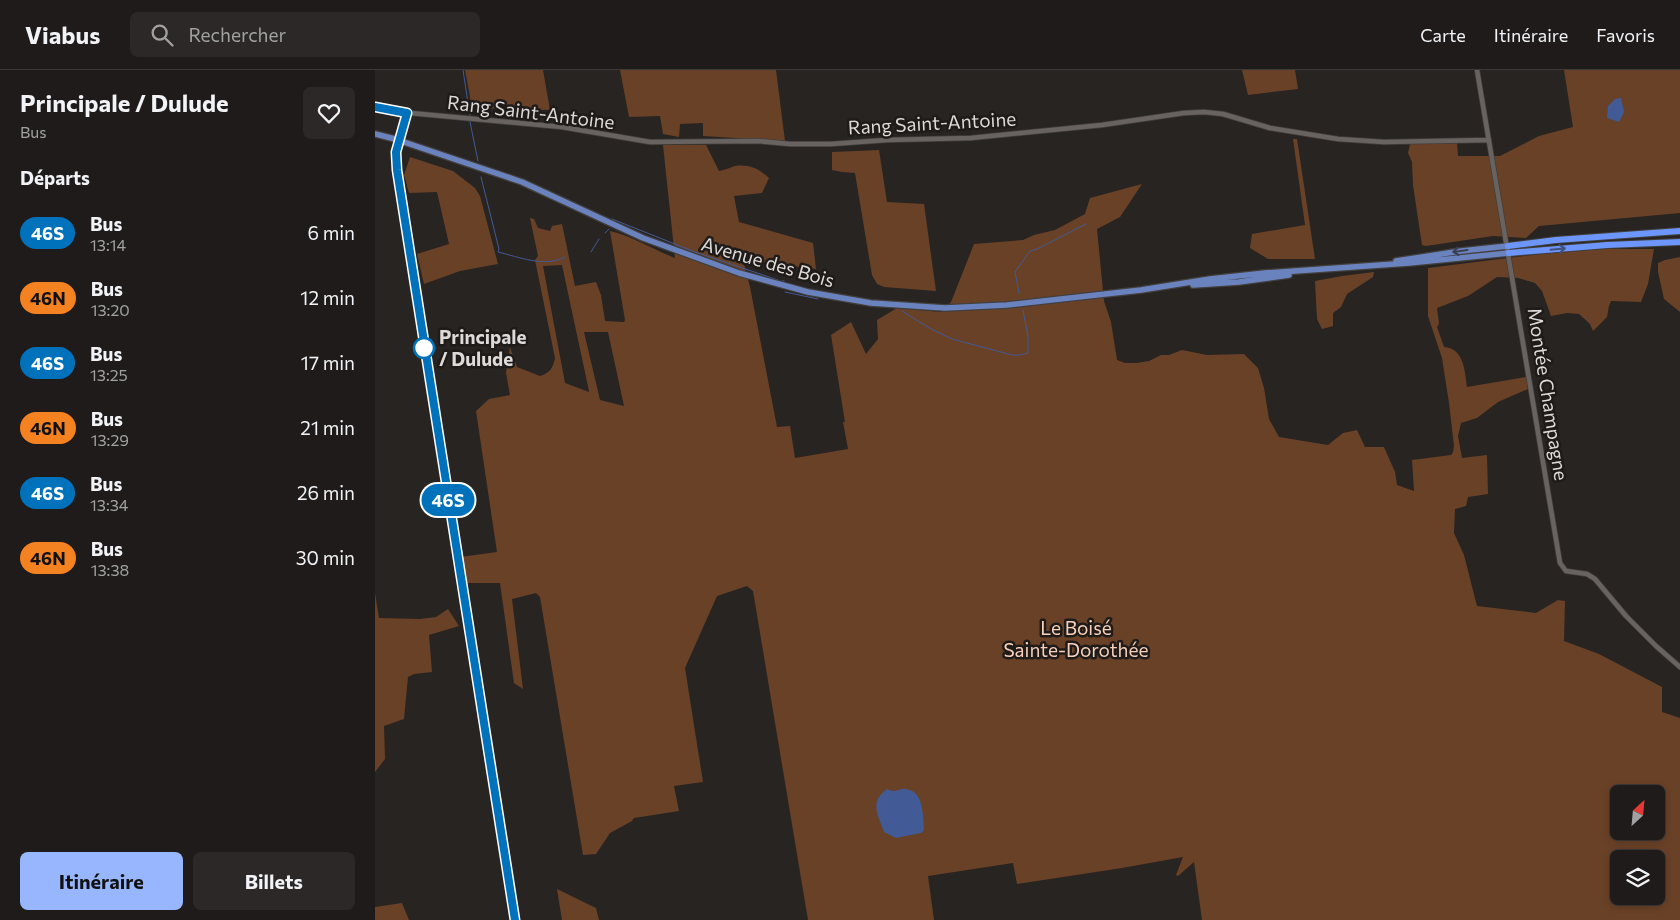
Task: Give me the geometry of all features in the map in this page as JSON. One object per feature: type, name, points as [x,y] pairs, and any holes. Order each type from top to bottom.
[{"type":"highway","points":[[1509,249],[1680,230]]},
{"type":"highway","points":[[1509,249],[1680,242]]},
{"type":"main road","name":"Avenue des Bois","points":[[375,134],[399,140],[528,185],[614,226],[658,244],[757,279],[826,296],[889,304],[958,308],[1007,305],[1174,286],[1211,285],[1317,270],[1379,264],[1443,253],[1509,249]]},
{"type":"street","name":"Montée Champagne","points":[[1477,70],[1509,249],[1560,563],[1566,570],[1587,574],[1595,579],[1626,616],[1680,667]]},
{"type":"street","name":"Rang Saint-Antoine","points":[[375,107],[407,113],[562,127],[650,142],[831,144],[887,140],[971,138],[1204,112],[1223,114],[1270,128],[1338,138],[1384,142],[1489,140]]},
{"type":"street","points":[[407,113],[396,155],[397,170],[515,920]]},
{"type":"green space","points":[[465,70],[543,70],[550,110],[472,108]]},
{"type":"green space","points":[[620,70],[776,70],[785,141],[703,136],[703,123],[680,124],[679,137],[663,134],[660,116],[629,117]]},
{"type":"green space","points":[[1242,70],[1295,70],[1298,89],[1248,95]]},
{"type":"green space","points":[[1564,70],[1680,70],[1680,213],[1539,226],[1526,238],[1493,236],[1422,245],[1413,185],[1412,162],[1408,153],[1410,144],[1457,143],[1458,156],[1500,156],[1539,136],[1573,127]]},
{"type":"green space","points":[[1293,139],[1297,139],[1315,259],[1268,259],[1250,248],[1252,234],[1305,225]]},
{"type":"green space","name":"Le Boisé Sainte-Dorothée","points":[[663,145],[706,145],[719,171],[735,166],[750,167],[762,172],[769,178],[762,193],[734,196],[739,222],[813,243],[816,269],[743,260],[777,427],[790,426],[795,458],[848,449],[831,335],[851,322],[866,354],[878,339],[877,320],[897,308],[941,312],[951,302],[974,244],[1023,240],[1055,230],[1085,214],[1090,198],[1142,184],[1120,217],[1097,229],[1104,301],[1111,322],[1117,360],[1125,363],[1137,363],[1182,350],[1207,355],[1244,354],[1258,368],[1264,388],[1269,419],[1279,437],[1328,445],[1343,433],[1357,430],[1365,447],[1384,447],[1395,472],[1397,485],[1414,491],[1412,460],[1451,455],[1454,446],[1442,358],[1428,316],[1428,268],[1581,249],[1654,249],[1648,284],[1641,302],[1611,301],[1607,317],[1593,331],[1590,324],[1579,314],[1567,313],[1551,316],[1542,291],[1535,283],[1518,278],[1497,277],[1468,296],[1437,308],[1439,324],[1437,327],[1444,347],[1451,348],[1460,356],[1467,387],[1526,377],[1528,389],[1498,402],[1477,418],[1461,423],[1458,436],[1462,458],[1487,455],[1488,494],[1468,497],[1466,506],[1455,509],[1454,533],[1464,555],[1477,606],[1536,613],[1558,600],[1565,601],[1564,641],[1599,654],[1662,687],[1662,712],[1680,718],[1680,920],[1202,920],[1194,862],[1178,876],[1176,875],[1183,857],[1017,884],[1013,863],[928,876],[934,920],[808,920],[753,591],[747,586],[717,596],[685,668],[703,782],[674,786],[679,811],[634,818],[610,833],[596,854],[583,855],[540,597],[536,593],[512,599],[523,689],[514,683],[500,583],[463,583],[460,557],[497,552],[476,411],[489,399],[510,395],[506,373],[510,347],[517,367],[540,376],[549,372],[555,358],[535,260],[538,256],[530,218],[534,219],[538,228],[550,231],[552,226],[562,224],[575,286],[596,282],[601,295],[605,321],[624,322],[625,320],[610,231],[626,236],[675,258]],"holes":[[[562,265],[589,392],[565,383],[543,266]],[[584,332],[608,332],[624,406],[600,400]]]},
{"type":"green space","points":[[879,150],[887,202],[924,204],[936,291],[884,287],[877,284],[872,275],[855,173],[832,170],[832,152]]},
{"type":"green space","points":[[410,157],[453,171],[475,188],[480,196],[498,264],[460,271],[424,284],[417,254],[449,244],[437,192],[409,193],[404,175]]},
{"type":"green space","points":[[1680,257],[1680,312],[1664,299],[1658,263]]},
{"type":"green space","points":[[1374,272],[1373,277],[1347,294],[1341,307],[1333,313],[1333,326],[1322,329],[1317,319],[1315,281]]},
{"type":"green space","points":[[375,593],[379,618],[420,619],[436,617],[448,609],[459,626],[429,635],[432,672],[414,674],[408,677],[404,719],[384,726],[385,759],[375,772]]},
{"type":"green space","points":[[557,889],[596,908],[599,920],[562,920]]},
{"type":"green space","points":[[402,903],[409,920],[375,920],[375,907]]},
{"type":"water","points":[[1621,98],[1624,112],[1619,122],[1607,118],[1608,106],[1615,99]]},
{"type":"water","points":[[887,789],[894,791],[906,789],[916,794],[923,811],[924,830],[921,833],[896,838],[884,832],[877,804],[881,794]]},
{"type":"waterway","points":[[463,70],[470,116]]},
{"type":"waterway","points":[[470,122],[478,161]]},
{"type":"waterway","points":[[481,177],[499,249],[498,252],[541,262],[549,262],[565,257]]},
{"type":"waterway","points":[[612,219],[695,252],[778,280]]},
{"type":"waterway","points":[[1019,293],[1015,272],[1030,251],[1086,224]]},
{"type":"waterway","points":[[605,233],[609,229]]},
{"type":"waterway","points":[[591,252],[599,239]]},
{"type":"waterway","points":[[785,292],[818,299]]},
{"type":"waterway","points":[[902,311],[931,329],[952,339],[1012,355],[1020,355],[1028,353],[1028,336],[1023,310]]},
{"type":"bus line","name":"46S","points":[[375,107],[407,113],[396,152],[397,170],[515,920]]},
{"type":"place","name":"Principale / Dulude","points":[[424,348]]}]
